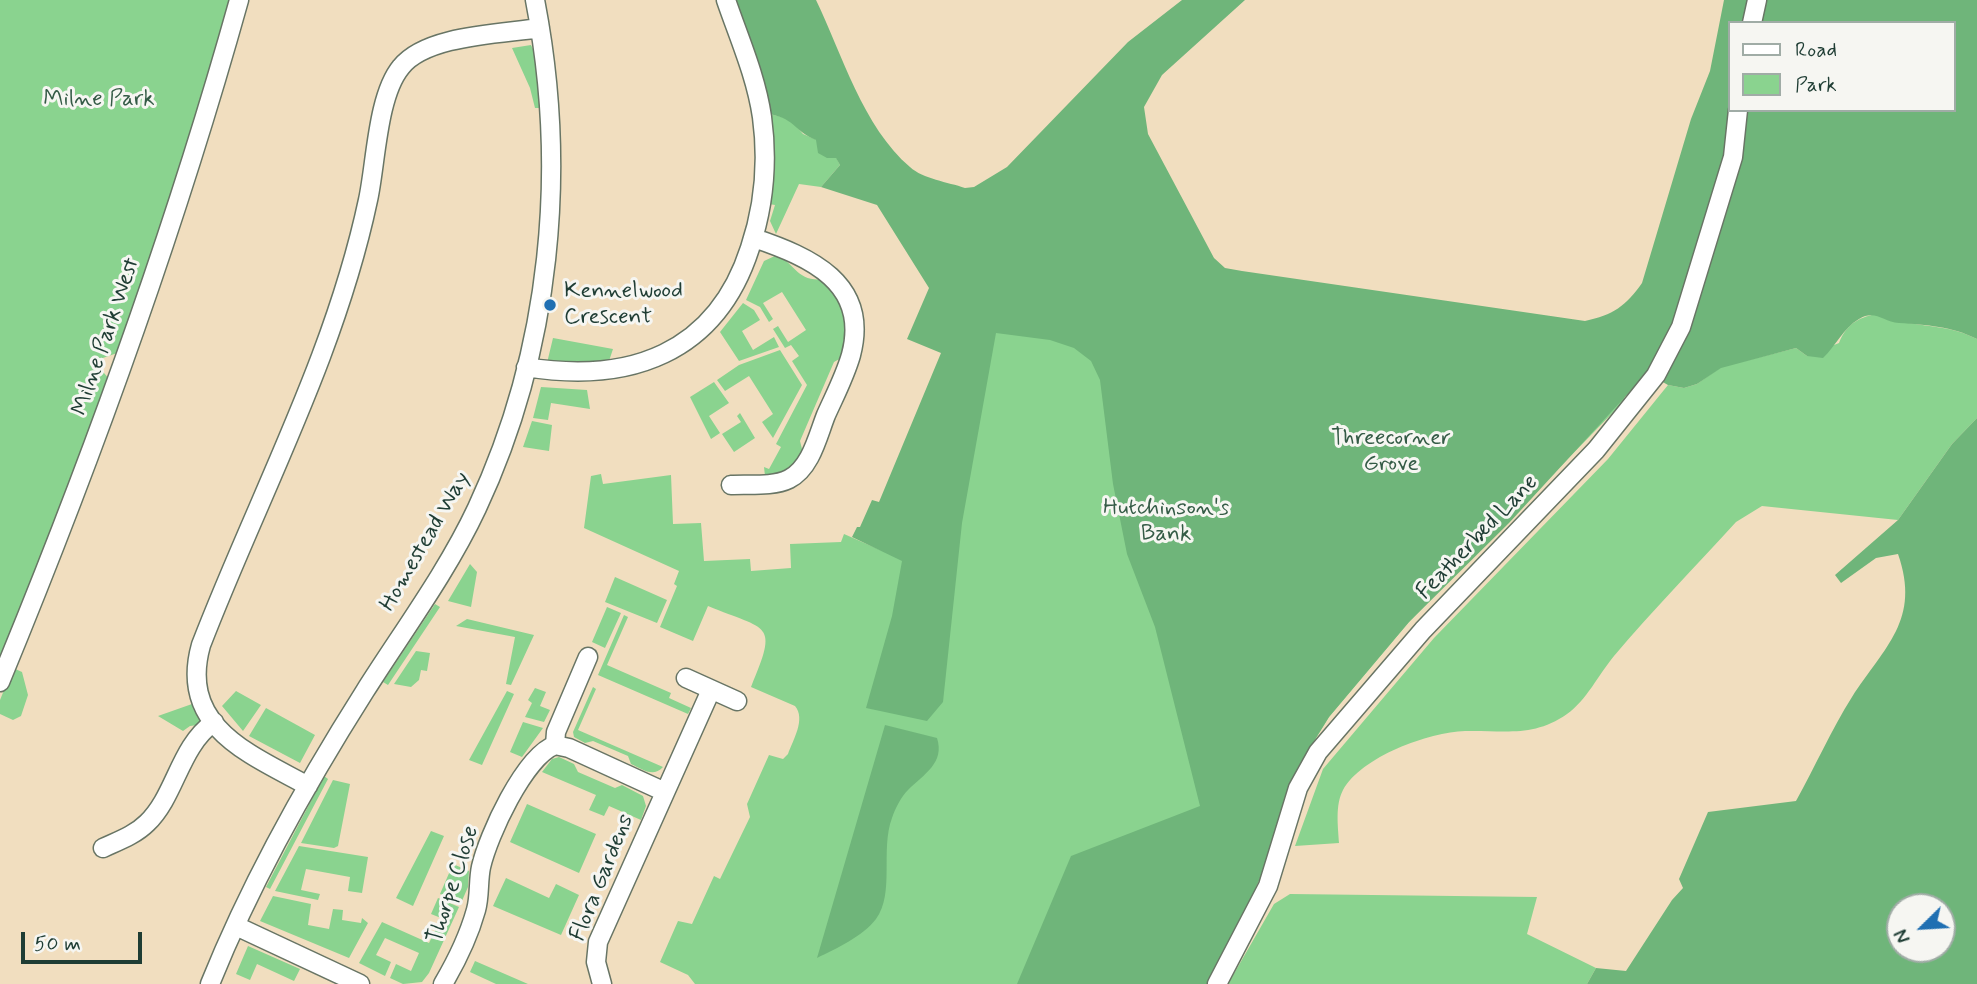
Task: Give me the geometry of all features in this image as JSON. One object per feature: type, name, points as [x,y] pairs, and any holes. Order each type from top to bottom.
[{"type":"street","name":"Milne Park West","points":[[0,682],[56,548],[102,426],[171,226],[239,0]]},
{"type":"street","name":"Homestead Way","points":[[210,984],[236,926],[308,786],[475,512],[508,435],[526,367],[545,270],[553,186],[549,96],[535,0]]},
{"type":"street","points":[[526,367],[567,373],[602,372],[642,363],[674,349],[699,331],[722,308],[739,281],[754,239],[764,186],[762,120],[754,82],[726,0]]},
{"type":"street","points":[[1752,21],[1757,0]]},
{"type":"street","points":[[308,786],[237,747],[214,722],[197,690],[198,657],[330,333],[355,255],[385,108],[395,76],[408,60],[428,48],[540,28]]},
{"type":"street","name":"Featherbed Lane","points":[[1217,984],[1268,886],[1298,788],[1313,759],[1423,630],[1596,450],[1656,375],[1681,327],[1733,158],[1738,112]]},
{"type":"street","points":[[731,485],[781,482],[803,468],[847,366],[853,342],[853,320],[849,303],[832,276],[802,257],[754,239]]},
{"type":"street","name":"Thorpe Close","points":[[443,984],[476,912],[483,862],[510,801],[539,755],[555,745],[556,732],[588,657]]},
{"type":"street","points":[[686,678],[737,701]]},
{"type":"street","name":"Flora Gardens","points":[[603,984],[596,962],[598,942],[711,690]]},
{"type":"street","points":[[103,848],[134,833],[150,820],[195,740],[214,722]]},
{"type":"street","points":[[555,745],[569,748],[665,792]]},
{"type":"street","points":[[236,926],[360,984]]},
{"type":"green space","name":"Milne Park","points":[[0,0],[233,0],[120,352],[100,359],[98,366],[110,380],[0,668]]},
{"type":"green space","name":"Threecorner Grove","points":[[734,0],[816,0],[866,111],[894,151],[915,171],[965,188],[974,187],[1007,167],[1128,42],[1182,0],[1245,0],[1162,75],[1144,107],[1148,134],[1214,258],[1225,268],[1242,271],[1585,321],[1618,308],[1642,283],[1691,119],[1710,71],[1724,0],[1977,0],[1977,339],[1948,329],[1893,322],[1870,315],[1848,327],[1823,358],[1807,356],[1796,348],[1721,368],[1697,384],[1684,388],[1668,385],[1647,373],[1509,523],[1409,622],[1329,717],[1298,767],[1260,878],[1236,933],[1207,984],[1017,984],[1071,856],[1200,806],[1155,627],[1127,554],[1113,484],[1100,380],[1091,361],[1074,348],[1050,340],[996,333],[962,523],[943,702],[927,721],[866,708],[892,616],[902,561],[852,537],[857,527],[860,527],[872,500],[879,502],[941,353],[907,339],[929,288],[877,205],[821,187],[840,165],[836,158],[827,158],[818,153],[816,140],[779,116],[770,114]]},
{"type":"green space","points":[[531,45],[535,53],[541,108],[535,108],[530,88],[512,48]]},
{"type":"green space","points":[[770,114],[790,119],[803,134],[817,140],[836,157],[840,165],[821,187],[799,184],[776,234],[770,221],[775,205],[769,204]]},
{"type":"green space","points":[[777,255],[808,278],[825,279],[838,298],[844,316],[845,334],[843,357],[834,362],[800,441],[803,453],[787,470],[765,476],[764,467],[769,469],[781,447],[776,444],[807,385],[792,361],[799,356],[791,345],[785,348],[773,329],[778,326],[788,342],[806,330],[782,292],[763,303],[773,319],[769,322],[760,307],[746,300],[764,261]]},
{"type":"green space","points":[[743,303],[754,310],[760,320],[742,331],[753,350],[774,337],[779,347],[739,361],[720,332]]},
{"type":"green space","name":"Hutchinson's Bank","points":[[966,308],[1627,398],[1409,622],[1329,717],[1298,767],[1260,878],[1236,933],[1207,984],[695,984],[688,975],[660,962],[678,921],[692,924],[714,876],[720,879],[750,817],[747,804],[769,755],[783,759],[788,754],[798,730],[798,711],[795,706],[751,687],[765,650],[766,639],[755,625],[708,606],[693,641],[660,627],[677,586],[674,584],[679,571],[584,528],[591,476],[601,474],[603,484],[671,475],[673,524],[701,523],[704,561],[750,559],[751,571],[791,568],[790,544],[841,542],[844,534],[903,560]]},
{"type":"green space","points":[[1876,314],[1901,322],[1964,333],[1977,339],[1977,418],[1952,444],[1898,520],[1762,506],[1736,522],[1608,663],[1574,709],[1554,722],[1530,730],[1450,732],[1415,741],[1380,757],[1352,778],[1340,796],[1339,843],[1295,846],[1323,769],[1434,638],[1608,459],[1668,385],[1684,388],[1697,384],[1721,367],[1796,348],[1807,356],[1839,343],[1853,323]]},
{"type":"green space","points":[[553,338],[613,349],[608,364],[547,363]]},
{"type":"green space","points":[[780,350],[802,385],[773,438],[762,422],[773,414],[749,376],[725,391],[717,380],[739,365]]},
{"type":"green space","points":[[714,382],[729,403],[709,416],[720,433],[711,439],[690,397]]},
{"type":"green space","points":[[541,387],[587,390],[590,409],[551,403],[548,420],[533,418]]},
{"type":"green space","points":[[740,413],[755,438],[734,452],[722,434],[741,422],[737,416]]},
{"type":"green space","points":[[1977,418],[1977,984],[1587,984],[1596,968],[1626,971],[1672,900],[1683,888],[1679,879],[1708,812],[1796,801],[1844,710],[1887,647],[1902,615],[1904,577],[1898,554],[1876,558],[1841,583],[1835,575],[1898,520],[1952,444]]},
{"type":"green space","points":[[532,421],[552,425],[549,451],[523,447]]},
{"type":"green space","points":[[470,564],[477,572],[471,607],[448,601]]},
{"type":"green space","points":[[615,577],[667,600],[657,623],[605,602]]},
{"type":"green space","points":[[435,604],[440,607],[388,685],[383,682]]},
{"type":"green space","points":[[607,607],[621,613],[605,648],[592,642]]},
{"type":"green space","points":[[624,615],[628,617],[607,665],[671,693],[669,698],[691,708],[688,714],[598,675]]},
{"type":"green space","points":[[467,619],[534,635],[511,685],[506,684],[515,637],[456,626]]},
{"type":"green space","points":[[416,651],[430,653],[427,671],[421,670],[419,680],[411,687],[394,684]]},
{"type":"green space","points":[[13,668],[22,672],[28,695],[21,716],[13,720],[0,714],[0,700]]},
{"type":"green space","points":[[593,687],[596,689],[578,730],[663,767],[655,772],[643,770],[631,764],[628,756],[593,741],[585,743],[574,737],[573,732]]},
{"type":"green space","points":[[535,688],[546,692],[540,706],[550,710],[544,722],[525,717],[532,703],[528,700]]},
{"type":"green space","points":[[236,691],[261,705],[243,731],[222,706]]},
{"type":"green space","points":[[507,691],[514,694],[482,765],[469,760]]},
{"type":"green space","points":[[195,704],[201,721],[183,731],[158,716]]},
{"type":"green space","points":[[266,708],[315,735],[300,763],[249,736]]},
{"type":"green space","points":[[523,722],[543,728],[522,757],[510,752]]},
{"type":"green space","points":[[885,725],[937,738],[939,747],[936,761],[903,796],[893,814],[887,844],[885,897],[876,919],[856,937],[817,958]]},
{"type":"green space","points":[[559,757],[574,764],[578,772],[615,788],[622,785],[643,796],[646,806],[641,820],[609,806],[604,816],[589,810],[596,795],[542,772],[552,759]]},
{"type":"green space","points":[[324,776],[328,779],[270,889],[266,887]]},
{"type":"green space","points":[[333,780],[350,784],[338,846],[334,848],[301,843]]},
{"type":"green space","points":[[527,804],[596,834],[579,873],[510,842]]},
{"type":"green space","points":[[431,831],[444,836],[413,906],[396,898]]},
{"type":"green space","points":[[299,846],[368,857],[362,893],[348,891],[350,877],[306,869],[301,890],[320,894],[318,900],[275,891]]},
{"type":"green space","points":[[453,864],[469,871],[468,887],[461,903],[440,894]]},
{"type":"green space","points":[[506,878],[549,898],[556,884],[579,895],[561,935],[493,906]]},
{"type":"green space","points":[[1290,894],[1537,897],[1527,934],[1596,968],[1587,984],[1228,984],[1274,904]]},
{"type":"green space","points":[[273,896],[311,904],[308,925],[329,929],[333,909],[343,910],[342,920],[361,923],[362,918],[368,923],[349,958],[260,921]]},
{"type":"green space","points":[[438,898],[459,907],[429,973],[422,982],[403,984],[390,978],[396,964],[411,971],[419,953],[385,938],[376,955],[391,962],[385,976],[359,963],[382,922],[429,943],[441,918],[431,914]]},
{"type":"green space","points":[[248,946],[300,969],[294,981],[257,964],[250,980],[236,974]]},
{"type":"green space","points":[[475,961],[528,984],[496,984],[470,972]]},
{"type":"place","name":"Kennelwood Crescent","points":[[550,305]]}]
